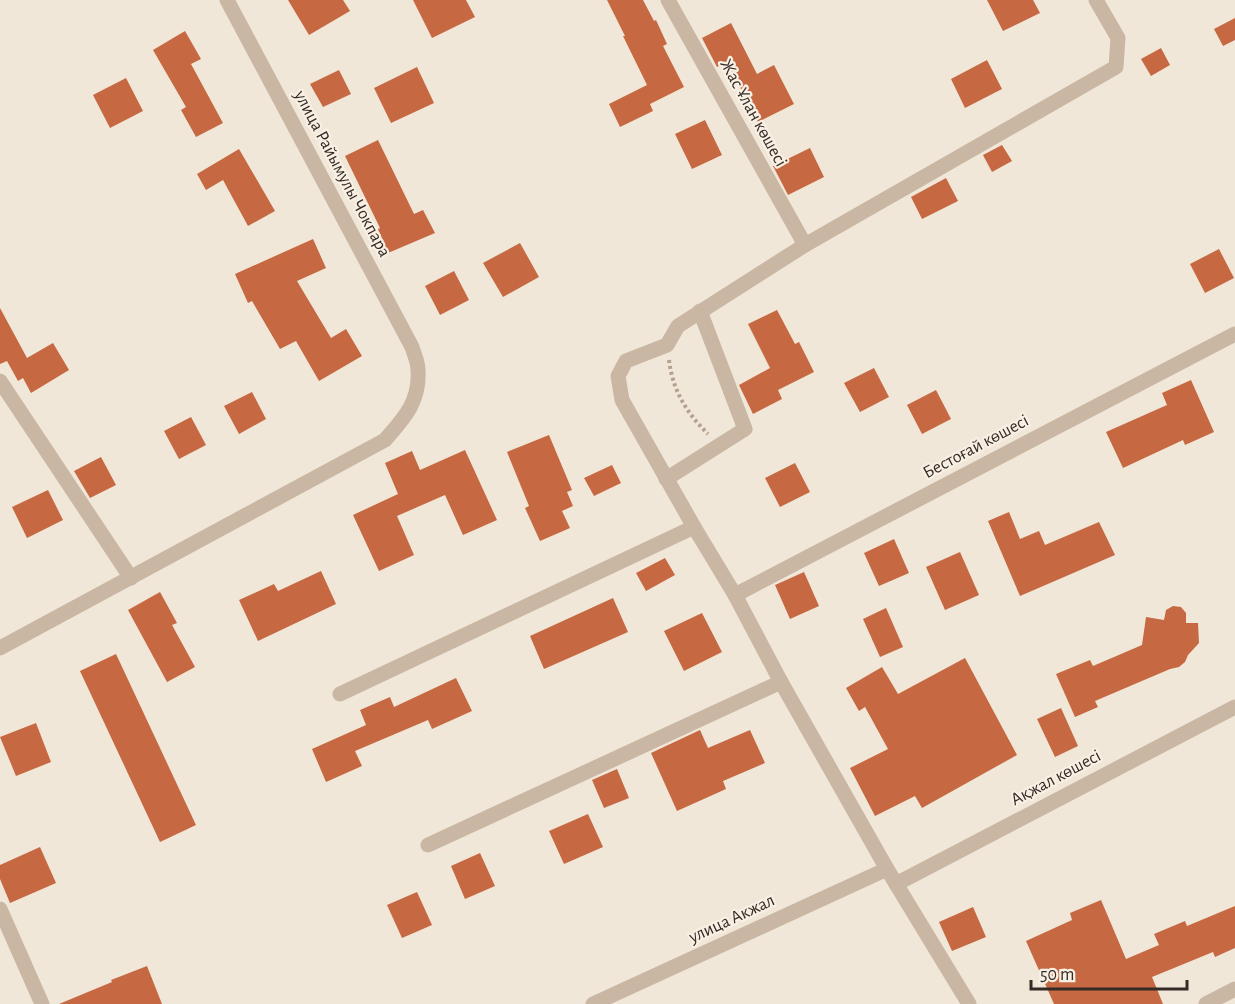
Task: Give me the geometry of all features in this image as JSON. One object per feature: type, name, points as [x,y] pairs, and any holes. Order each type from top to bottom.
[{"type":"street","name":"улица Райымулы Чокпара","points":[[131,578],[385,440],[406,416],[416,396],[418,369],[412,347],[227,0]]},
{"type":"street","name":"Жас Ұлан көшесі","points":[[668,0],[805,245]]},
{"type":"street","points":[[969,1004],[887,869],[735,595],[666,479],[622,400],[618,376],[626,361],[667,345],[678,326],[805,245],[1116,67],[1118,38],[1096,0]]},
{"type":"street","points":[[666,479],[745,429],[700,311]]},
{"type":"street","name":"Бестоғай көшесі","points":[[735,595],[1235,334]]},
{"type":"street","points":[[0,381],[131,578],[0,648]]},
{"type":"street","points":[[340,694],[694,527]]},
{"type":"street","points":[[428,844],[782,682]]},
{"type":"street","name":"Ақжал көшесі","points":[[896,884],[1235,707]]},
{"type":"street","name":"улица Акжал","points":[[593,1004],[887,869]]},
{"type":"street","points":[[0,909],[42,1004]]},
{"type":"street","points":[[1206,1004],[1235,989]]},
{"type":"path","points":[[667,345],[671,377],[682,403],[696,422],[720,445]]},
{"type":"building","points":[[288,0],[343,0],[350,11],[309,35]]},
{"type":"building","points":[[413,0],[466,0],[475,17],[432,38]]},
{"type":"building","points":[[607,0],[643,0],[654,21],[656,20],[667,44],[663,46],[684,87],[650,104],[653,111],[620,127],[609,104],[647,85]]},
{"type":"building","points":[[987,0],[1033,0],[1040,13],[1003,31]]},
{"type":"building","points":[[1235,18],[1235,40],[1223,46],[1214,29]]},
{"type":"building","points":[[731,23],[757,74],[774,65],[794,104],[758,122],[727,62],[717,67],[702,38]]},
{"type":"building","points":[[185,31],[201,59],[191,64],[223,123],[196,137],[181,110],[186,107],[153,50]]},
{"type":"building","points":[[1161,48],[1170,65],[1151,76],[1141,59]]},
{"type":"building","points":[[987,60],[1002,89],[965,108],[951,79]]},
{"type":"building","points":[[417,67],[434,103],[391,123],[374,88]]},
{"type":"building","points":[[339,70],[351,94],[323,107],[310,84]]},
{"type":"building","points":[[126,78],[143,111],[110,128],[93,95]]},
{"type":"building","points":[[705,120],[722,155],[692,169],[675,134]]},
{"type":"building","points":[[378,140],[414,214],[423,210],[435,233],[388,253],[378,229],[380,228],[345,156]]},
{"type":"building","points":[[1002,145],[1012,161],[992,172],[983,155]]},
{"type":"building","points":[[810,148],[824,177],[788,195],[773,166]]},
{"type":"building","points":[[239,149],[275,211],[248,226],[223,180],[206,190],[197,174]]},
{"type":"building","points":[[946,178],[958,201],[922,219],[911,197]]},
{"type":"building","points":[[313,239],[326,268],[297,281],[331,338],[346,329],[362,356],[319,381],[296,341],[280,349],[252,301],[248,303],[235,274]]},
{"type":"building","points":[[520,243],[539,277],[503,297],[483,263]]},
{"type":"building","points":[[1219,249],[1234,278],[1205,293],[1190,264]]},
{"type":"building","points":[[454,271],[469,300],[440,315],[425,286]]},
{"type":"building","points":[[0,308],[27,358],[53,343],[69,370],[31,393],[23,378],[18,381],[7,361],[0,364]]},
{"type":"building","points":[[777,310],[795,344],[799,342],[814,372],[778,390],[782,399],[753,414],[739,385],[770,368],[748,324]]},
{"type":"building","points":[[874,368],[889,397],[860,412],[844,383]]},
{"type":"building","points":[[1191,380],[1214,432],[1185,445],[1183,440],[1123,468],[1106,432],[1167,405],[1162,393]]},
{"type":"building","points":[[936,390],[951,419],[922,434],[907,405]]},
{"type":"building","points":[[252,392],[266,419],[239,434],[224,406]]},
{"type":"building","points":[[191,417],[206,445],[179,459],[164,431]]},
{"type":"building","points":[[549,435],[572,490],[567,492],[573,506],[562,511],[570,528],[540,541],[525,508],[529,506],[507,452]]},
{"type":"building","points":[[465,450],[497,520],[463,535],[445,495],[397,516],[414,555],[379,571],[353,515],[398,494],[385,463],[412,451],[420,470]]},
{"type":"building","points":[[101,457],[116,485],[90,498],[74,471]]},
{"type":"building","points":[[795,463],[810,492],[780,507],[765,478]]},
{"type":"building","points":[[612,465],[621,483],[594,496],[584,478]]},
{"type":"building","points":[[48,490],[63,520],[27,538],[12,507]]},
{"type":"building","points":[[1009,512],[1020,539],[1039,531],[1045,545],[1099,522],[1115,555],[1020,596],[988,521]]},
{"type":"building","points":[[894,539],[909,573],[879,586],[864,553]]},
{"type":"building","points":[[960,552],[979,595],[945,610],[926,567]]},
{"type":"building","points":[[665,558],[675,575],[646,591],[636,573]]},
{"type":"building","points":[[321,571],[336,604],[258,641],[239,600],[274,584],[278,591]]},
{"type":"building","points":[[804,572],[819,606],[790,619],[775,585]]},
{"type":"building","points":[[160,592],[177,623],[172,625],[195,667],[167,682],[128,610]]},
{"type":"building","points":[[613,598],[628,632],[544,669],[530,636]]},
{"type":"building","points":[[1173,606],[1181,607],[1186,613],[1186,623],[1198,623],[1199,643],[1185,662],[1179,667],[1095,701],[1098,707],[1075,717],[1056,674],[1090,660],[1093,666],[1142,645],[1146,617],[1164,620],[1166,610]]},
{"type":"building","points":[[886,608],[903,647],[880,657],[863,619]]},
{"type":"building","points":[[702,613],[722,652],[684,671],[664,631]]},
{"type":"building","points":[[116,654],[196,825],[160,842],[80,671]]},
{"type":"building","points":[[965,658],[1017,755],[922,808],[915,796],[875,816],[850,768],[888,749],[865,707],[859,711],[846,688],[882,667],[898,694]]},
{"type":"building","points":[[456,678],[472,711],[432,729],[428,720],[355,751],[362,766],[326,782],[312,749],[366,725],[360,710],[390,697],[394,707]]},
{"type":"building","points":[[1061,708],[1078,746],[1055,757],[1037,719]]},
{"type":"building","points":[[36,723],[51,762],[16,776],[0,737]]},
{"type":"building","points":[[700,730],[708,748],[750,730],[765,763],[723,781],[726,789],[677,811],[651,753]]},
{"type":"building","points":[[617,769],[629,798],[604,808],[592,780]]},
{"type":"building","points":[[588,814],[603,847],[564,864],[549,831]]},
{"type":"building","points":[[40,847],[56,883],[10,903],[0,879],[0,865]]},
{"type":"building","points":[[480,853],[495,886],[465,899],[451,866]]},
{"type":"building","points":[[417,892],[432,925],[402,938],[387,905]]},
{"type":"building","points":[[1101,900],[1126,959],[1159,945],[1154,934],[1185,921],[1187,926],[1235,906],[1235,948],[1215,957],[1213,952],[1152,977],[1163,1004],[1054,1004],[1026,941],[1072,920],[1070,913]]},
{"type":"building","points":[[973,907],[986,937],[952,951],[939,922]]},
{"type":"building","points":[[147,966],[162,1004],[59,1004],[112,982],[111,980]]}]
